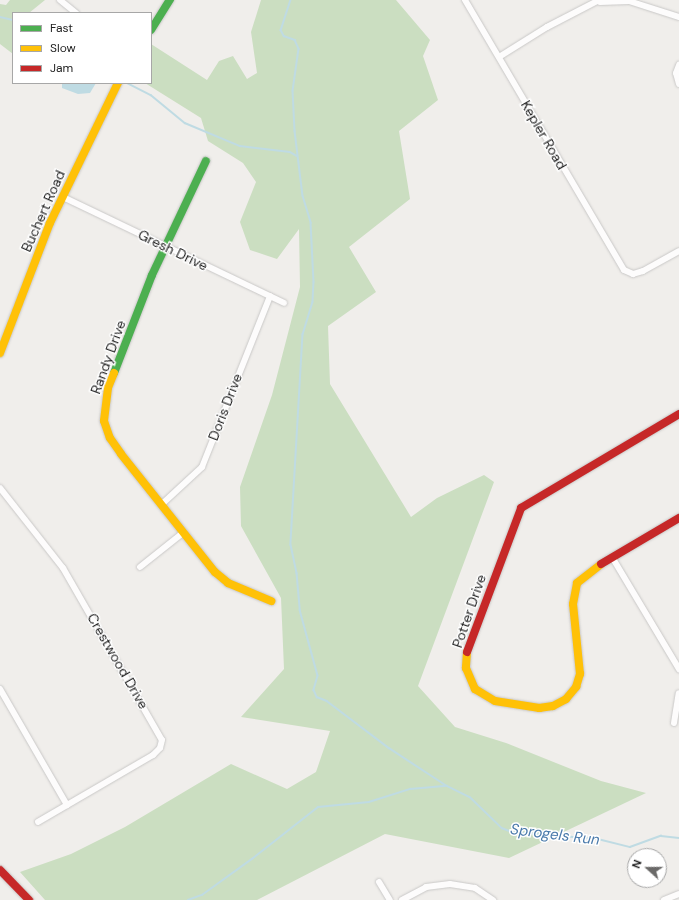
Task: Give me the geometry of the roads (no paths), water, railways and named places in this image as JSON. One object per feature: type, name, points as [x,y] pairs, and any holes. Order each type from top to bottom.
[{"type":"street","points":[[60,0],[75,12]]},
{"type":"street","points":[[152,28],[170,0]]},
{"type":"street","name":"Kepler Road","points":[[465,0],[624,270],[633,274],[643,271],[679,251]]},
{"type":"street","points":[[499,57],[547,27],[600,1],[629,1],[679,16]]},
{"type":"street","points":[[679,65],[676,73],[679,84]]},
{"type":"street","name":"Buchert Road","points":[[0,354],[63,197],[118,84]]},
{"type":"street","name":"Randy Drive","points":[[206,161],[165,246],[108,388],[104,413],[110,438],[161,504],[222,578],[271,601]]},
{"type":"street","name":"Gresh Drive","points":[[63,197],[284,303]]},
{"type":"street","name":"Doris Drive","points":[[161,504],[202,468],[270,296]]},
{"type":"street","name":"Potter Drive","points":[[679,414],[521,508],[468,653],[466,668],[475,689],[495,701],[539,708],[553,706],[569,696],[577,685],[580,670],[573,604],[575,588],[588,571],[679,518]]},
{"type":"street","name":"Crestwood Drive","points":[[0,488],[63,568],[162,737],[162,746],[153,755],[38,822]]},
{"type":"street","points":[[140,567],[184,532]]},
{"type":"street","points":[[612,557],[679,669]]},
{"type":"street","points":[[0,689],[67,805]]},
{"type":"street","points":[[674,723],[679,693]]},
{"type":"street","points":[[0,870],[29,900]]},
{"type":"street","points":[[379,882],[390,900]]},
{"type":"street","points":[[402,900],[426,887],[450,884],[471,886],[493,900]]},
{"type":"street","points":[[664,900],[679,894]]},
{"type":"water","points":[[62,84],[95,84],[90,93],[78,94],[62,88]]},
{"type":"waterway","points":[[291,0],[281,30],[284,36],[295,40],[299,49],[293,91],[295,131],[303,196],[311,223],[314,282],[313,302],[303,334],[291,545],[297,573],[300,610],[318,676],[314,690],[317,697],[327,701],[389,748],[447,786]]},
{"type":"waterway","points":[[0,17],[12,20]]},
{"type":"waterway","points":[[129,84],[151,95],[185,123],[240,146],[290,152],[297,156]]},
{"type":"waterway","name":"Sprogels Run","points":[[188,900],[202,895],[252,859],[318,807],[369,802],[410,789],[447,786],[470,797],[502,828],[512,832],[598,839],[630,847],[661,836],[679,838]]}]
